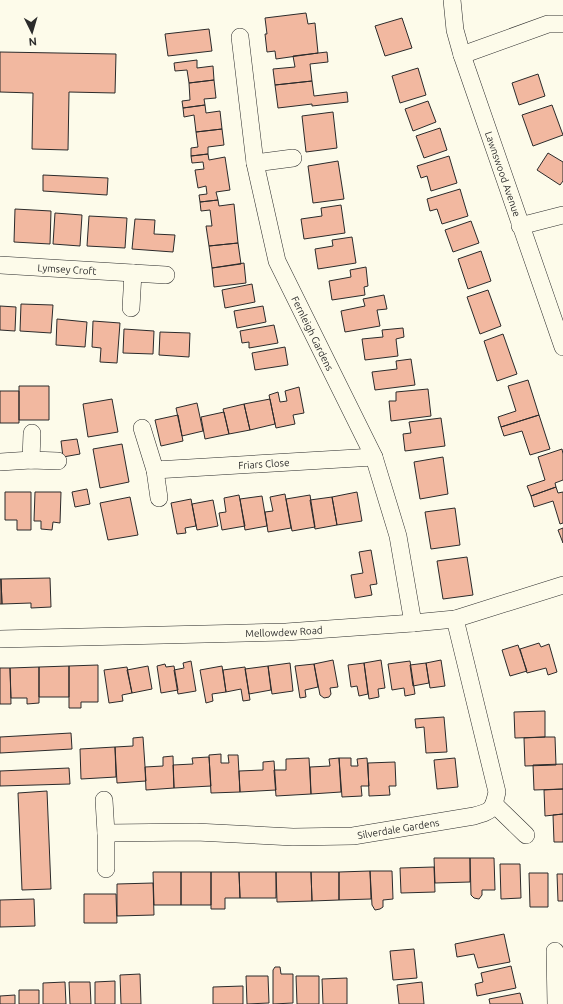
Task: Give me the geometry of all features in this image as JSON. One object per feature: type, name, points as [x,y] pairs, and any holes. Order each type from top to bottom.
[{"type":"street","name":"Lawnswood Avenue","points":[[452,0],[455,30],[462,56],[563,346]]},
{"type":"street","points":[[462,56],[548,24],[563,24]]},
{"type":"street","name":"Fernleigh Gardens","points":[[240,37],[255,163],[277,261],[374,457],[398,536],[413,623]]},
{"type":"street","points":[[255,163],[293,158]]},
{"type":"street","points":[[520,226],[563,215]]},
{"type":"street","name":"Lymsey Croft","points":[[0,266],[166,275]]},
{"type":"street","points":[[131,308],[133,273]]},
{"type":"street","points":[[142,428],[155,470],[159,498]]},
{"type":"street","points":[[31,460],[32,433]]},
{"type":"street","name":"Friars Close","points":[[155,470],[374,457]]},
{"type":"street","points":[[0,462],[31,460],[58,461]]},
{"type":"street","name":"Mellowdew Road","points":[[0,639],[286,632],[456,619],[563,585]]},
{"type":"street","points":[[456,619],[497,792],[494,804],[526,835]]},
{"type":"street","points":[[104,800],[106,869]]},
{"type":"street","name":"Silverdale Gardens","points":[[106,833],[196,832],[293,837],[353,836],[474,816],[488,812],[494,804]]},
{"type":"street","points":[[556,951],[556,1004]]},
{"type":"building","points":[[306,13],[308,24],[315,23],[318,53],[276,59],[275,51],[267,52],[265,18]]},
{"type":"building","points":[[402,18],[412,48],[385,56],[375,26]]},
{"type":"building","points":[[209,29],[212,51],[168,56],[165,34]]},
{"type":"building","points":[[0,52],[116,54],[115,93],[69,92],[68,150],[32,149],[33,93],[0,92]]},
{"type":"building","points":[[327,52],[328,62],[310,64],[312,81],[275,85],[273,69],[295,67],[293,56]]},
{"type":"building","points":[[197,60],[197,68],[213,66],[214,80],[189,83],[187,70],[175,71],[174,63]]},
{"type":"building","points":[[418,68],[426,95],[400,103],[392,76]]},
{"type":"building","points":[[538,74],[545,96],[519,105],[512,83]]},
{"type":"building","points":[[214,80],[216,98],[204,99],[205,105],[183,108],[182,101],[190,100],[189,83]]},
{"type":"building","points":[[312,81],[314,96],[347,92],[348,102],[278,108],[275,85]]},
{"type":"building","points":[[428,101],[436,122],[413,131],[405,109]]},
{"type":"building","points":[[205,105],[206,113],[220,111],[222,129],[196,132],[194,115],[184,117],[183,108]]},
{"type":"building","points":[[552,105],[563,135],[533,146],[522,115]]},
{"type":"building","points":[[333,112],[337,148],[306,152],[302,116]]},
{"type":"building","points":[[440,128],[447,150],[424,158],[416,136]]},
{"type":"building","points":[[222,129],[224,145],[208,147],[208,154],[191,156],[191,148],[198,147],[196,132]]},
{"type":"building","points":[[548,153],[563,162],[563,181],[560,185],[537,170]]},
{"type":"building","points":[[208,154],[209,160],[225,157],[230,190],[216,192],[218,200],[200,202],[199,195],[207,194],[206,186],[198,188],[195,170],[204,169],[203,162],[192,163],[191,156]]},
{"type":"building","points":[[449,156],[457,183],[431,191],[427,176],[421,178],[417,166]]},
{"type":"building","points":[[338,161],[344,199],[313,203],[308,166]]},
{"type":"building","points":[[43,175],[108,178],[107,195],[43,191]]},
{"type":"building","points":[[460,189],[468,216],[442,224],[437,209],[430,211],[427,199]]},
{"type":"building","points":[[218,200],[219,206],[234,204],[238,243],[209,246],[206,226],[212,226],[210,210],[201,211],[200,202]]},
{"type":"building","points":[[341,205],[345,233],[304,239],[301,219],[322,216],[321,208]]},
{"type":"building","points":[[15,209],[51,211],[50,244],[14,242]]},
{"type":"building","points":[[55,213],[82,215],[80,246],[53,244]]},
{"type":"building","points":[[89,216],[127,218],[125,248],[87,246]]},
{"type":"building","points":[[135,219],[155,220],[154,234],[175,235],[173,252],[132,249]]},
{"type":"building","points":[[471,221],[479,243],[453,252],[445,230]]},
{"type":"building","points":[[352,237],[356,263],[318,269],[315,249],[333,246],[332,240]]},
{"type":"building","points":[[238,243],[241,264],[212,268],[209,246]]},
{"type":"building","points":[[481,251],[491,281],[468,289],[458,259]]},
{"type":"building","points":[[244,263],[246,283],[214,287],[212,268]]},
{"type":"building","points":[[366,267],[368,286],[364,287],[365,295],[332,300],[329,281],[351,277],[350,270]]},
{"type":"building","points":[[252,284],[255,302],[225,308],[222,290]]},
{"type":"building","points":[[488,290],[501,326],[480,334],[467,297]]},
{"type":"building","points":[[384,295],[387,309],[377,310],[380,326],[345,332],[341,311],[365,306],[363,299]]},
{"type":"building","points":[[21,304],[53,305],[51,333],[20,331]]},
{"type":"building","points":[[0,306],[16,307],[15,331],[0,330]]},
{"type":"building","points":[[263,306],[266,322],[237,328],[234,311]]},
{"type":"building","points":[[57,319],[87,322],[85,347],[56,345]]},
{"type":"building","points":[[93,321],[120,323],[117,363],[100,362],[101,348],[92,347]]},
{"type":"building","points":[[274,325],[278,343],[249,348],[249,342],[242,343],[240,331]]},
{"type":"building","points":[[403,328],[404,337],[396,339],[398,356],[365,360],[362,339],[383,337],[382,330]]},
{"type":"building","points":[[124,329],[154,331],[153,354],[123,353]]},
{"type":"building","points":[[160,332],[190,333],[189,357],[159,355]]},
{"type":"building","points":[[503,334],[517,374],[497,381],[484,341]]},
{"type":"building","points":[[285,347],[288,365],[255,370],[252,353]]},
{"type":"building","points":[[411,359],[415,385],[375,390],[372,372],[397,369],[396,361]]},
{"type":"building","points":[[528,380],[539,415],[501,427],[498,417],[516,411],[508,386]]},
{"type":"building","points":[[19,386],[49,386],[49,420],[19,420]]},
{"type":"building","points":[[299,387],[304,413],[293,415],[295,424],[276,428],[269,395],[278,392],[280,402],[287,401],[285,391]]},
{"type":"building","points":[[428,389],[431,416],[391,421],[389,401],[396,401],[396,392]]},
{"type":"building","points":[[0,391],[19,391],[19,423],[0,423]]},
{"type":"building","points":[[112,399],[118,432],[88,437],[83,404]]},
{"type":"building","points":[[270,399],[275,424],[250,430],[244,404]]},
{"type":"building","points":[[197,403],[203,431],[182,436],[176,408]]},
{"type":"building","points":[[244,404],[250,430],[229,434],[223,409]]},
{"type":"building","points":[[224,412],[229,434],[205,439],[201,417]]},
{"type":"building","points":[[178,415],[183,441],[161,446],[155,420]]},
{"type":"building","points":[[539,415],[550,449],[530,455],[522,431],[504,436],[501,427]]},
{"type":"building","points":[[441,418],[445,446],[405,451],[403,434],[411,433],[409,422]]},
{"type":"building","points":[[77,439],[80,454],[63,457],[61,441]]},
{"type":"building","points":[[122,444],[129,482],[100,488],[93,449]]},
{"type":"building","points":[[562,449],[563,480],[555,483],[556,487],[531,496],[527,486],[545,480],[538,457]]},
{"type":"building","points":[[443,457],[448,494],[420,499],[414,462]]},
{"type":"building","points":[[556,487],[558,493],[563,492],[563,523],[560,524],[553,501],[534,507],[531,496]]},
{"type":"building","points":[[87,489],[90,504],[75,507],[72,492]]},
{"type":"building","points":[[5,492],[31,492],[31,530],[17,530],[17,520],[5,520]]},
{"type":"building","points":[[35,492],[61,492],[60,523],[53,522],[52,530],[41,529],[41,521],[34,521]]},
{"type":"building","points":[[357,492],[362,521],[337,525],[332,497]]},
{"type":"building","points":[[285,494],[291,528],[268,532],[265,512],[273,511],[270,497]]},
{"type":"building","points":[[239,495],[245,526],[222,530],[219,513],[226,512],[224,498]]},
{"type":"building","points":[[310,495],[315,527],[292,531],[286,499]]},
{"type":"building","points":[[262,496],[267,526],[245,530],[240,499]]},
{"type":"building","points":[[130,497],[138,535],[108,540],[100,503]]},
{"type":"building","points":[[332,497],[337,525],[315,529],[310,500]]},
{"type":"building","points":[[191,499],[196,526],[185,528],[186,533],[177,534],[171,503]]},
{"type":"building","points":[[213,500],[218,526],[197,530],[192,504]]},
{"type":"building","points":[[455,508],[460,545],[431,549],[425,512]]},
{"type":"building","points":[[563,528],[563,543],[558,530]]},
{"type":"building","points":[[371,550],[377,584],[370,585],[372,595],[355,598],[351,575],[363,573],[359,552]]},
{"type":"building","points":[[467,557],[473,595],[443,599],[437,561]]},
{"type":"building","points":[[50,578],[51,607],[31,608],[31,603],[2,604],[1,579]]},
{"type":"building","points":[[1,579],[2,604],[0,604]]},
{"type":"building","points":[[539,643],[541,647],[549,644],[557,672],[548,675],[546,668],[527,673],[520,649]]},
{"type":"building","points":[[518,645],[527,671],[510,676],[502,650]]},
{"type":"building","points":[[333,660],[338,687],[330,688],[331,694],[329,697],[324,698],[320,695],[314,664]]},
{"type":"building","points":[[381,660],[385,688],[378,689],[379,697],[369,699],[364,663]]},
{"type":"building","points":[[441,660],[445,686],[430,688],[426,663]]},
{"type":"building","points":[[191,661],[196,691],[178,694],[174,670],[184,668],[183,663]]},
{"type":"building","points":[[410,661],[415,694],[405,696],[404,688],[392,690],[388,664]]},
{"type":"building","points":[[290,663],[293,691],[272,694],[268,666]]},
{"type":"building","points":[[364,663],[368,694],[359,696],[357,686],[351,687],[348,665]]},
{"type":"building","points":[[426,663],[429,683],[413,686],[410,665]]},
{"type":"building","points":[[165,664],[166,667],[174,666],[178,690],[161,693],[157,666]]},
{"type":"building","points":[[314,664],[318,687],[305,690],[306,697],[300,698],[295,666]]},
{"type":"building","points":[[98,665],[98,702],[81,702],[81,708],[69,708],[69,666]]},
{"type":"building","points":[[69,666],[69,697],[39,697],[39,667]]},
{"type":"building","points":[[148,666],[152,689],[132,693],[127,670]]},
{"type":"building","points":[[222,666],[226,692],[212,694],[213,701],[206,703],[200,670]]},
{"type":"building","points":[[268,666],[271,690],[249,694],[245,669]]},
{"type":"building","points":[[39,667],[39,703],[27,704],[27,698],[11,698],[10,668]]},
{"type":"building","points":[[127,667],[132,693],[122,695],[123,701],[109,703],[104,670]]},
{"type":"building","points":[[245,667],[250,700],[243,701],[241,689],[226,692],[223,670]]},
{"type":"building","points":[[0,668],[10,668],[11,704],[0,704]]},
{"type":"building","points":[[545,711],[545,737],[515,738],[514,712]]},
{"type":"building","points":[[444,717],[447,752],[426,753],[424,727],[416,728],[415,719]]},
{"type":"building","points":[[71,733],[72,749],[0,753],[0,737]]},
{"type":"building","points":[[143,737],[146,781],[117,783],[115,747],[133,746],[133,738]]},
{"type":"building","points":[[555,737],[556,765],[525,766],[524,738]]},
{"type":"building","points":[[115,747],[116,777],[81,779],[80,749]]},
{"type":"building","points":[[221,754],[221,763],[229,763],[228,755],[238,755],[240,792],[211,793],[209,755]]},
{"type":"building","points":[[173,756],[174,788],[146,790],[145,767],[163,766],[163,757]]},
{"type":"building","points":[[209,757],[211,786],[174,788],[173,765],[193,764],[192,758]]},
{"type":"building","points":[[309,758],[311,794],[276,796],[274,770],[286,770],[286,759]]},
{"type":"building","points":[[339,758],[351,758],[351,766],[358,766],[357,759],[367,758],[369,786],[361,786],[362,796],[342,797]]},
{"type":"building","points":[[339,758],[341,792],[311,794],[310,767],[330,766],[329,759]]},
{"type":"building","points":[[455,758],[458,787],[437,789],[434,760]]},
{"type":"building","points":[[274,761],[276,790],[240,792],[239,771],[263,770],[263,762]]},
{"type":"building","points":[[395,762],[396,786],[389,786],[390,795],[369,796],[368,763]]},
{"type":"building","points":[[563,764],[563,789],[534,790],[533,765]]},
{"type":"building","points":[[69,768],[70,784],[0,786],[0,771]]},
{"type":"building","points":[[563,789],[563,814],[545,816],[544,790]]},
{"type":"building","points":[[47,791],[51,889],[22,890],[18,793]]},
{"type":"building","points":[[563,814],[563,842],[554,842],[553,815]]},
{"type":"building","points":[[434,858],[470,858],[470,882],[435,883]]},
{"type":"building","points":[[470,858],[494,858],[495,890],[482,890],[482,895],[479,899],[474,898],[471,895]]},
{"type":"building","points":[[500,864],[520,864],[521,898],[501,899]]},
{"type":"building","points":[[434,867],[435,892],[401,893],[400,868]]},
{"type":"building","points":[[370,871],[371,899],[339,900],[339,872]]},
{"type":"building","points":[[370,871],[392,871],[393,899],[383,900],[383,907],[375,910],[372,905]]},
{"type":"building","points":[[153,872],[181,872],[181,905],[154,905]]},
{"type":"building","points":[[181,872],[211,872],[211,905],[181,905]]},
{"type":"building","points":[[211,872],[239,872],[240,898],[225,898],[225,909],[211,909]]},
{"type":"building","points":[[239,872],[276,872],[276,898],[240,898]]},
{"type":"building","points":[[276,872],[311,872],[312,901],[277,902]]},
{"type":"building","points":[[311,872],[339,872],[339,900],[312,901]]},
{"type":"building","points":[[529,873],[548,873],[548,907],[530,907]]},
{"type":"building","points":[[557,874],[563,874],[563,901],[558,901]]},
{"type":"building","points":[[153,883],[154,915],[117,916],[117,884]]},
{"type":"building","points":[[84,894],[116,894],[117,923],[84,923]]},
{"type":"building","points":[[34,899],[35,926],[0,927],[0,900]]},
{"type":"building","points":[[504,934],[510,962],[478,968],[474,954],[457,957],[455,944]]},
{"type":"building","points":[[414,949],[417,978],[393,980],[390,951]]},
{"type":"building","points":[[511,966],[516,988],[477,996],[475,984],[483,982],[481,973]]},
{"type":"building","points":[[275,967],[280,967],[281,974],[293,974],[293,1003],[273,1004],[273,970]]},
{"type":"building","points":[[140,974],[141,1004],[121,1004],[120,975]]},
{"type":"building","points":[[246,976],[268,976],[269,1003],[247,1004]]},
{"type":"building","points":[[296,976],[319,976],[319,1004],[297,1004]]},
{"type":"building","points":[[347,978],[347,1004],[323,1004],[322,979]]},
{"type":"building","points":[[115,981],[115,1004],[95,1004],[95,982]]},
{"type":"building","points":[[65,982],[66,1004],[43,1004],[43,983]]},
{"type":"building","points":[[69,982],[90,982],[91,1004],[70,1004]]},
{"type":"building","points":[[422,982],[424,1004],[399,1004],[397,985]]},
{"type":"building","points":[[243,986],[243,1004],[213,1004],[213,987]]},
{"type":"building","points":[[19,990],[39,990],[39,1004],[19,1004]]},
{"type":"building","points":[[520,993],[523,1004],[490,1004],[489,999]]},
{"type":"building","points":[[15,995],[15,1004],[0,1004],[0,996]]}]
